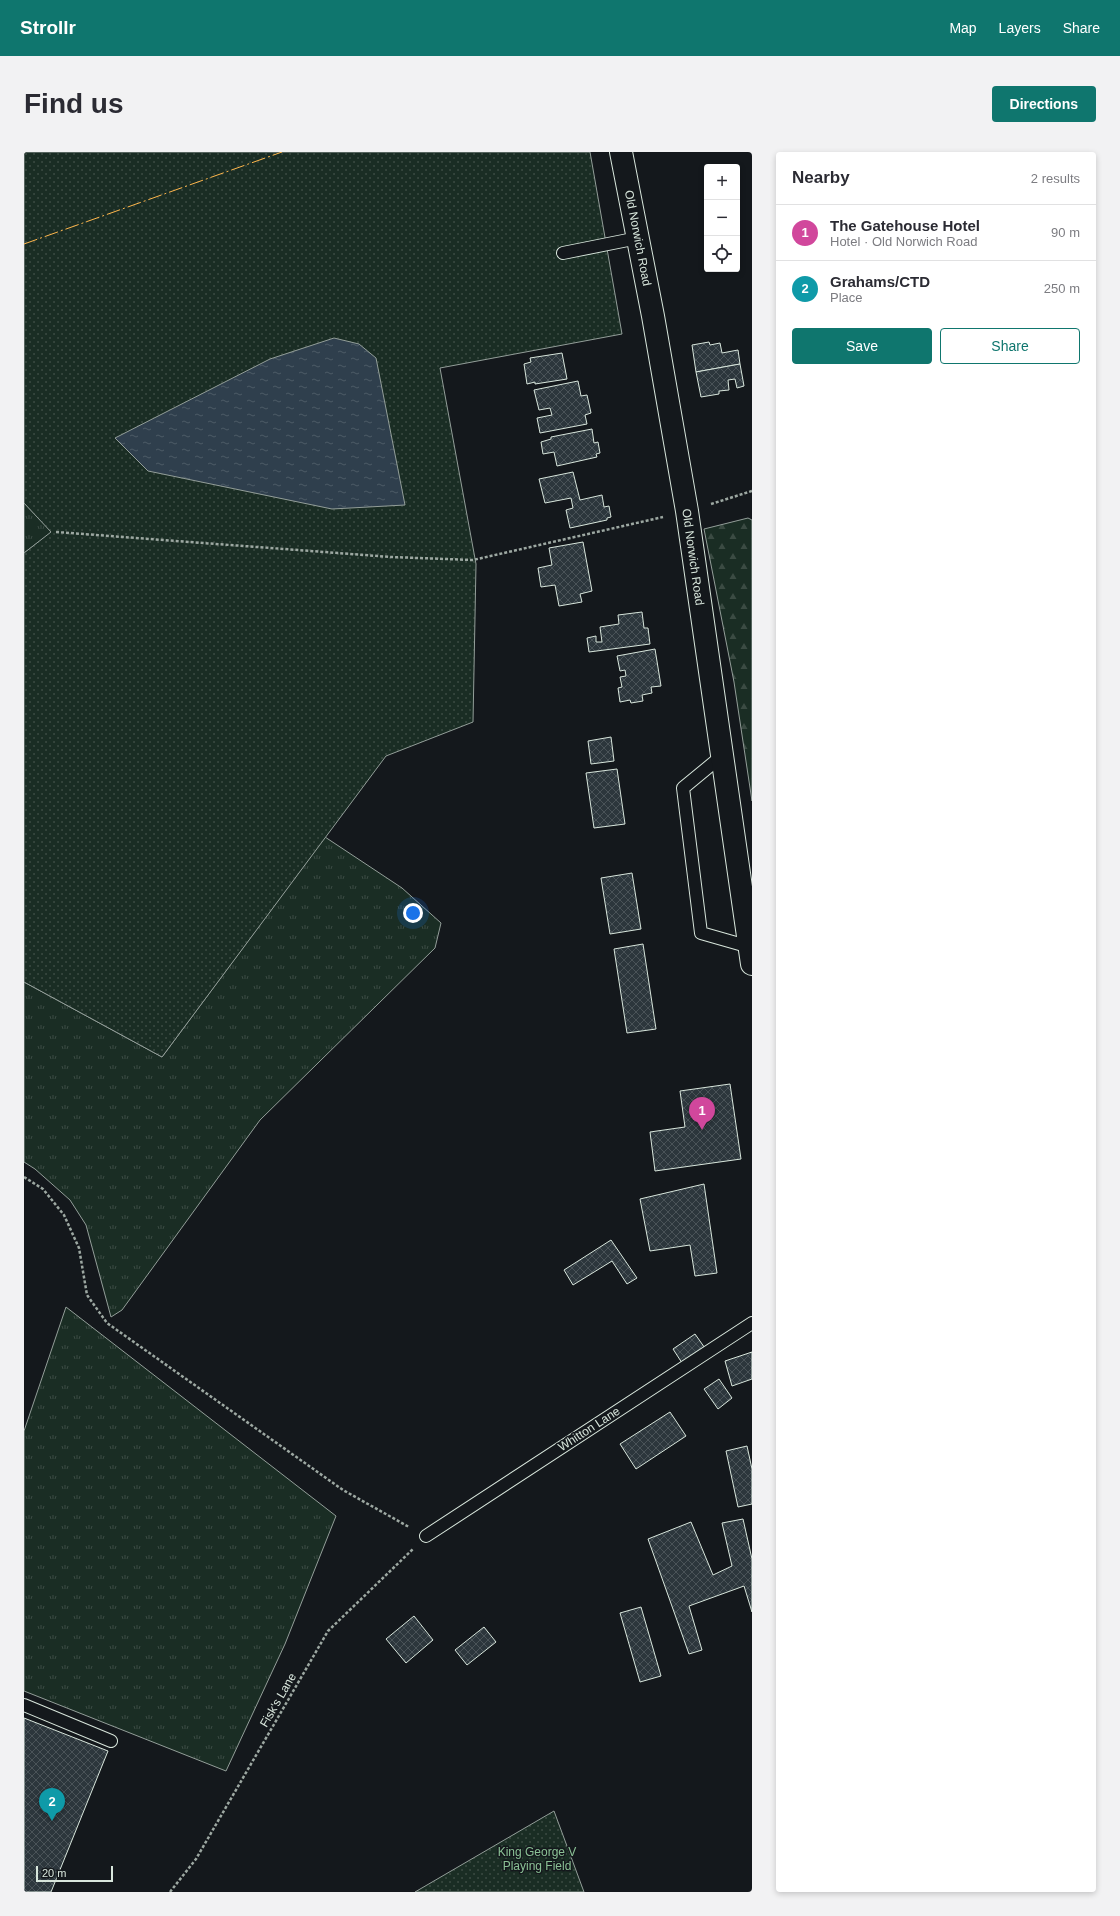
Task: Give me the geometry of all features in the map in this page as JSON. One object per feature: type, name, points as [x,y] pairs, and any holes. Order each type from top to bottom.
[{"type":"street","name":"Old Norwich Road","points":[[621,152],[687,511],[751,956]]},
{"type":"lane","points":[[563,254],[638,238]]},
{"type":"lane","points":[[723,755],[683,788],[702,933],[751,956]]},
{"type":"lane","name":"Whitton Lane","points":[[426,1536],[752,1323]]},
{"type":"lane","points":[[24,1705],[111,1741]]},
{"type":"path","points":[[56,532],[391,557],[473,560],[687,511],[752,490]]},
{"type":"path","points":[[24,1178],[43,1189],[64,1215],[78,1248],[87,1295],[107,1323],[343,1490],[426,1536]]},
{"type":"path","name":"Fisk's Lane","points":[[170,1892],[196,1859],[328,1631],[426,1536]]},
{"type":"green space","points":[[24,152],[590,152],[622,334],[440,368],[476,564],[473,722],[386,756],[162,1057],[24,982],[24,553],[51,532],[24,503]]},
{"type":"green space","points":[[24,503],[52,532],[24,553]]},
{"type":"green space","points":[[748,518],[752,520],[752,801],[734,682],[704,529]]},
{"type":"green space","points":[[325,837],[402,888],[441,923],[435,948],[260,1120],[122,1310],[111,1317],[86,1225],[70,1200],[35,1169],[24,1162],[24,982],[162,1057]]},
{"type":"green space","points":[[66,1307],[336,1516],[285,1644],[226,1771],[24,1691],[24,1431]]},
{"type":"green space","name":"King George V Playing Field","points":[[554,1811],[584,1892],[415,1892]]},
{"type":"water","points":[[334,338],[359,344],[376,358],[405,505],[332,509],[148,471],[115,438],[270,359]]},
{"type":"building","points":[[709,342],[710,345],[720,343],[722,353],[738,350],[740,364],[696,372],[692,345]]},
{"type":"building","points":[[562,353],[567,379],[527,384],[524,364],[531,362],[530,358]]},
{"type":"building","points":[[740,364],[744,386],[737,388],[735,379],[728,380],[729,390],[719,391],[719,394],[701,397],[696,372]]},
{"type":"building","points":[[578,381],[581,396],[587,395],[591,413],[585,415],[587,424],[540,433],[537,418],[552,415],[550,408],[539,410],[534,390]]},
{"type":"building","points":[[592,429],[594,443],[598,442],[600,453],[596,454],[597,457],[557,466],[554,452],[543,454],[541,442],[551,439],[551,437]]},
{"type":"building","points":[[573,472],[580,500],[602,495],[604,507],[609,506],[611,517],[607,518],[607,520],[570,528],[566,510],[573,508],[571,498],[545,503],[539,479]]},
{"type":"building","points":[[583,542],[592,591],[580,594],[582,602],[559,606],[555,585],[541,587],[538,568],[552,565],[549,548]]},
{"type":"building","points":[[642,612],[644,628],[648,628],[650,644],[589,652],[587,638],[596,636],[596,642],[602,642],[600,627],[619,624],[618,615]]},
{"type":"building","points":[[655,649],[661,686],[651,687],[652,693],[642,695],[643,701],[631,703],[630,700],[620,702],[618,688],[622,687],[620,677],[626,676],[625,670],[620,671],[617,656]]},
{"type":"building","points":[[611,737],[614,761],[591,764],[588,741]]},
{"type":"building","points":[[617,769],[625,824],[594,828],[586,773]]},
{"type":"building","points":[[632,873],[641,929],[610,934],[601,878]]},
{"type":"building","points":[[643,944],[656,1029],[627,1033],[614,949]]},
{"type":"building","points":[[730,1084],[741,1159],[655,1171],[650,1132],[685,1127],[680,1091]]},
{"type":"building","points":[[704,1184],[717,1273],[695,1276],[690,1245],[650,1251],[640,1199]]},
{"type":"building","points":[[611,1240],[637,1278],[627,1284],[612,1261],[573,1285],[564,1270]]},
{"type":"building","points":[[695,1334],[707,1351],[684,1366],[673,1349]]},
{"type":"building","points":[[752,1352],[752,1379],[732,1386],[725,1361]]},
{"type":"building","points":[[719,1379],[732,1398],[718,1409],[704,1389]]},
{"type":"building","points":[[670,1412],[686,1436],[636,1469],[620,1444]]},
{"type":"building","points":[[747,1446],[752,1469],[752,1504],[738,1507],[726,1451]]},
{"type":"building","points":[[743,1519],[752,1559],[752,1612],[744,1586],[689,1606],[702,1650],[689,1654],[648,1539],[691,1522],[713,1575],[732,1566],[722,1523]]},
{"type":"building","points":[[641,1607],[661,1676],[640,1682],[620,1613]]},
{"type":"building","points":[[414,1616],[433,1640],[406,1663],[386,1639]]},
{"type":"building","points":[[484,1627],[496,1642],[467,1665],[455,1650]]},
{"type":"building","points":[[24,1718],[108,1751],[51,1892],[24,1892]]},
{"type":"power","points":[[24,244],[282,152]]},
{"type":"place","name":"The Gatehouse Hotel","points":[[702,1130]]},
{"type":"place","name":"Grahams/CTD","points":[[52,1821]]}]
